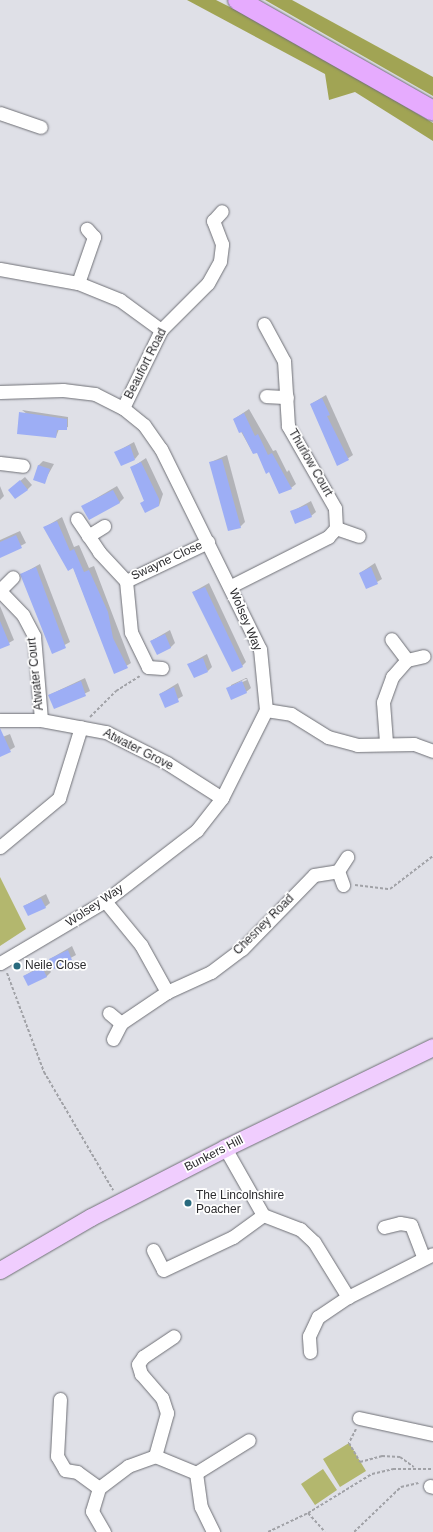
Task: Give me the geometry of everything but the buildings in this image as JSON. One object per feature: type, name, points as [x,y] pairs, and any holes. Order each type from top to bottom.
[{"type":"highway","points":[[238,0],[433,111]]},
{"type":"main road","name":"Bunkers Hill","points":[[0,1270],[91,1217],[225,1148],[433,1047]]},
{"type":"street","points":[[0,113],[41,128]]},
{"type":"street","name":"Beaufort Road","points":[[123,408],[161,330],[208,283],[220,261],[222,244],[213,217]]},
{"type":"street","points":[[78,283],[96,234]]},
{"type":"street","points":[[0,269],[78,283],[120,300],[161,330]]},
{"type":"street","name":"Thurlow Court","points":[[264,324],[279,347],[286,376],[288,426],[335,508],[336,528]]},
{"type":"street","name":"Wolsey Way","points":[[0,392],[63,390],[95,394],[123,408],[144,425],[161,449],[231,586],[260,649],[266,710],[222,798],[197,830],[105,901],[1,962]]},
{"type":"street","points":[[266,396],[287,397]]},
{"type":"street","points":[[0,464],[23,466]]},
{"type":"street","name":"Swayne Close","points":[[77,519],[88,536],[126,581],[132,632],[145,672]]},
{"type":"street","points":[[88,536],[104,526]]},
{"type":"street","points":[[231,586],[328,537],[336,528],[359,536]]},
{"type":"street","name":"Swayne Close","points":[[126,581],[208,542]]},
{"type":"street","name":"Atwater Court","points":[[13,577],[0,591],[23,615],[34,636],[41,720]]},
{"type":"street","points":[[392,639],[407,660]]},
{"type":"street","points":[[386,742],[383,702],[392,677],[407,660],[424,656]]},
{"type":"street","points":[[145,672],[162,668]]},
{"type":"street","points":[[266,710],[291,714],[328,737],[357,746],[386,742],[414,744],[433,752]]},
{"type":"street","name":"Atwater Grove","points":[[0,720],[41,720],[106,732],[167,763],[222,798]]},
{"type":"street","points":[[2,840],[59,798],[82,727]]},
{"type":"street","points":[[343,885],[338,871],[347,857]]},
{"type":"street","name":"Chesney Road","points":[[113,1039],[121,1023],[167,992],[212,972],[242,949],[314,875],[338,871]]},
{"type":"street","points":[[105,901],[141,946],[167,992]]},
{"type":"street","points":[[109,1013],[121,1023]]},
{"type":"street","points":[[225,1148],[262,1216],[300,1229],[314,1242],[348,1297]]},
{"type":"street","points":[[153,1250],[163,1270],[233,1237],[262,1216]]},
{"type":"street","points":[[310,1352],[310,1336],[318,1317],[348,1297],[428,1256],[411,1226],[384,1227]]},
{"type":"street","points":[[155,1456],[167,1413],[162,1398],[141,1374],[138,1364],[143,1357],[174,1336]]},
{"type":"street","points":[[60,1399],[57,1456],[65,1470],[77,1472],[99,1488]]},
{"type":"street","points":[[359,1418],[433,1434]]},
{"type":"street","points":[[196,1473],[249,1440]]},
{"type":"street","points":[[104,1532],[92,1512],[99,1488],[128,1466],[155,1456],[196,1473]]},
{"type":"street","points":[[196,1473],[201,1507],[213,1532]]},
{"type":"path","points":[[82,727],[116,691],[145,672]]},
{"type":"path","points":[[343,885],[370,884],[390,889],[433,856]]},
{"type":"path","points":[[1,962],[44,1072],[116,1195]]},
{"type":"path","points":[[359,1418],[349,1443],[360,1462],[382,1456],[400,1457],[414,1467]]},
{"type":"path","points":[[268,1532],[308,1513],[372,1474],[414,1467],[433,1468]]},
{"type":"path","points":[[354,1532],[401,1487],[416,1482],[432,1487]]},
{"type":"path","points":[[308,1513],[325,1532]]},
{"type":"green space","points":[[187,0],[216,0],[283,34],[433,123],[433,141],[355,92],[329,100],[325,74]]},
{"type":"green space","points":[[265,0],[292,0],[433,77],[433,96]]},
{"type":"green space","points":[[0,877],[26,929],[0,946]]},
{"type":"green space","points":[[349,1443],[366,1471],[340,1487],[323,1459]]},
{"type":"green space","points":[[323,1469],[337,1490],[315,1505],[301,1484]]},
{"type":"place","name":"Neile Close","points":[[17,966]]},
{"type":"place","name":"The Lincolnshire Poacher","points":[[188,1203]]}]
